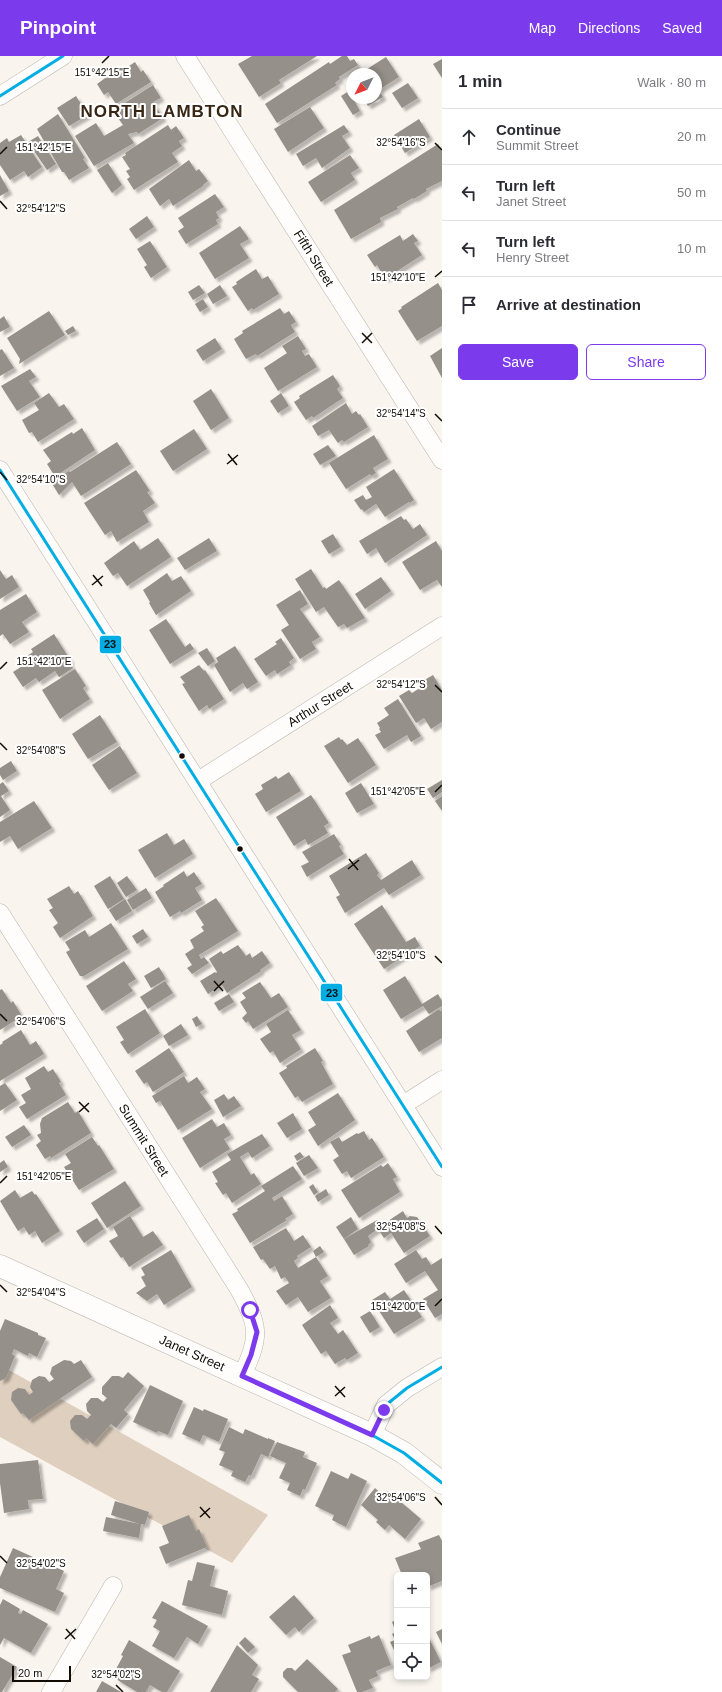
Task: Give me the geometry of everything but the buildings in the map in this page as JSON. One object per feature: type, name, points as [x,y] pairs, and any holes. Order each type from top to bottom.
[{"type":"street","points":[[0,96],[63,56]]},
{"type":"street","name":"Fifth Street","points":[[185,56],[442,460]]},
{"type":"street","points":[[0,470],[442,1167]]},
{"type":"street","name":"Arthur Street","points":[[198,781],[442,626]]},
{"type":"street","name":"Summit Street","points":[[0,913],[239,1290],[250,1310],[257,1332],[251,1355],[242,1376]]},
{"type":"street","points":[[403,1105],[442,1080]]},
{"type":"street","name":"Janet Street","points":[[0,1266],[393,1445],[442,1483]]},
{"type":"street","points":[[372,1435],[386,1405],[407,1388],[442,1367]]},
{"type":"street","points":[[51,1692],[113,1586]]},
{"type":"shaded area","points":[[0,1365],[268,1515],[232,1563],[0,1437]]},
{"type":"transit line","name":"23","points":[[0,96],[63,56]]},
{"type":"transit line","name":"23","points":[[0,470],[442,1167]]},
{"type":"transit line","name":"23","points":[[372,1435],[386,1405],[407,1388],[442,1367]]},
{"type":"transit line","name":"23","points":[[372,1435],[404,1453],[442,1483]]},
{"type":"district","name":"NORTH LAMBTON","points":[[162,111]]},
{"type":"route","points":[[250,1310],[257,1332],[251,1355],[242,1376],[372,1435],[384,1410]]}]
